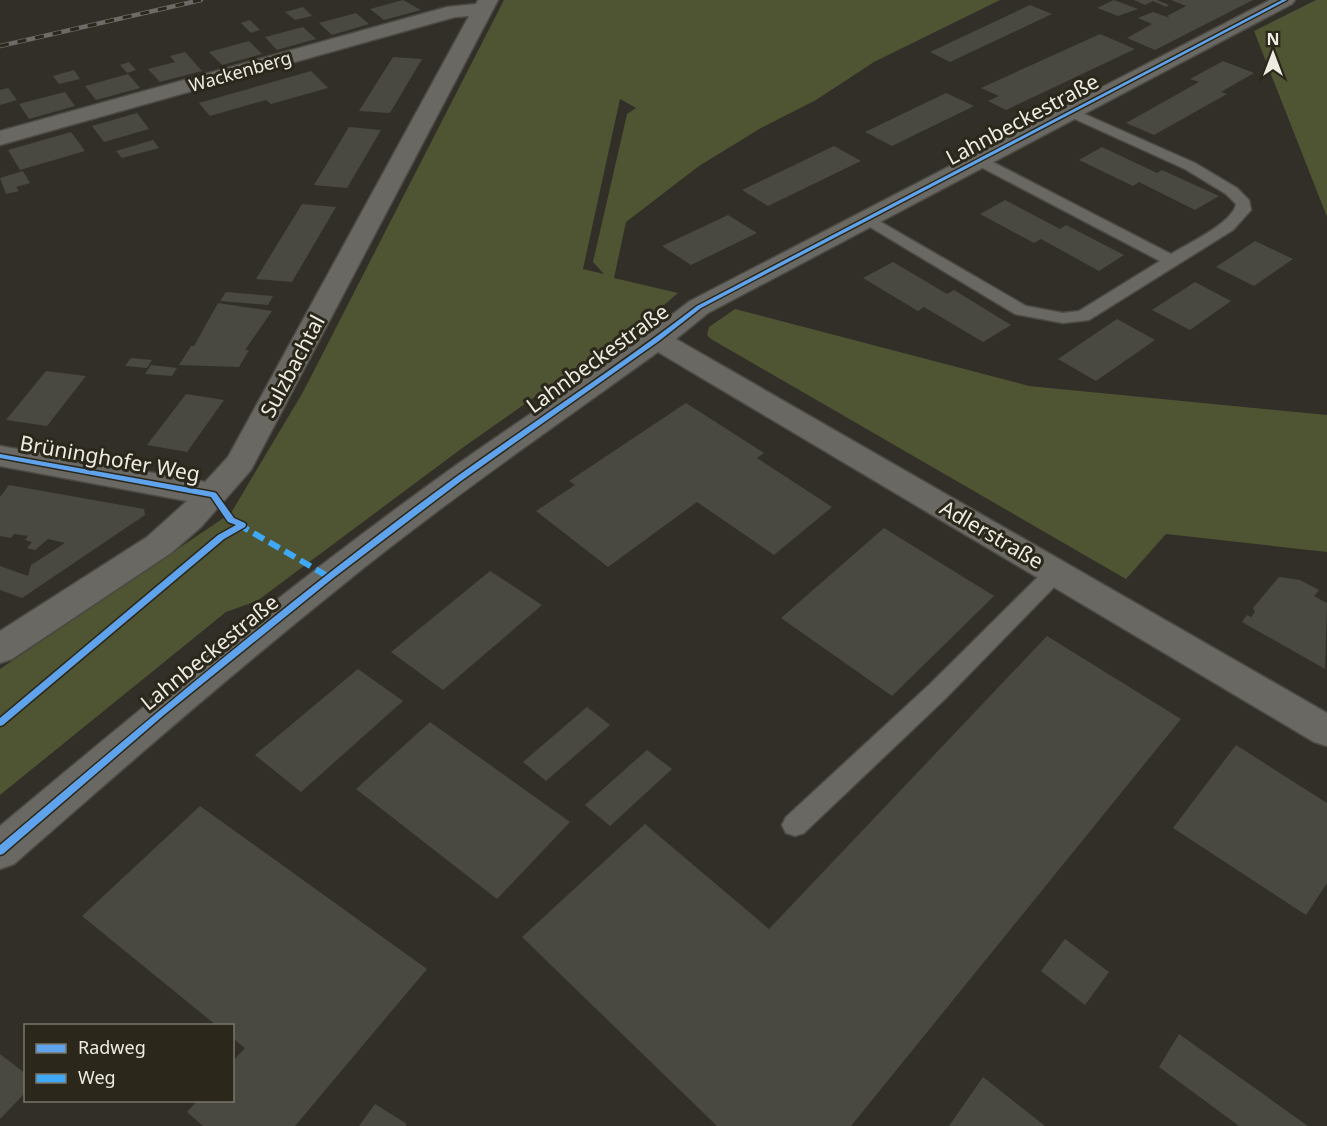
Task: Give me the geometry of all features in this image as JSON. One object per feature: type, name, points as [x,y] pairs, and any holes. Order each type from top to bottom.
[{"type":"street","name":"Lahnbeckestraße","points":[[0,851],[161,713],[329,577],[459,479],[657,340],[699,307],[868,221],[1285,0]]},
{"type":"street","name":"Wackenberg","points":[[0,138],[454,11],[485,5]]},
{"type":"street","name":"Sulzbachtal","points":[[0,649],[159,545],[190,519],[240,463],[485,5]]},
{"type":"street","name":"Adlerstraße","points":[[657,340],[1057,571],[1327,731]]},
{"type":"street","name":"Brüninghofer Weg","points":[[0,456],[213,495]]},
{"type":"lane","points":[[868,221],[1021,310],[1050,317],[1083,316],[1227,227],[1243,210],[1244,203],[1234,190],[1071,112]]},
{"type":"lane","points":[[980,161],[1172,261]]},
{"type":"lane","points":[[795,825],[947,683],[1057,571]]},
{"type":"green space","points":[[504,0],[1000,0],[874,62],[816,100],[761,128],[699,166],[626,222],[614,278],[678,293],[656,312],[465,446],[257,601],[226,612],[0,795],[0,669],[231,513],[303,392]],"holes":[[[620,99],[636,108],[627,114],[593,262],[604,274],[583,269]]]},
{"type":"green space","points":[[1316,0],[1327,0],[1327,217],[1254,31]]},
{"type":"green space","points":[[735,309],[1029,386],[1327,415],[1327,552],[1166,534],[1126,579],[711,339],[707,335],[709,327]]},
{"type":"building","points":[[403,0],[421,10],[384,20],[370,9]]},
{"type":"building","points":[[1114,0],[1138,9],[1118,16],[1097,8]]},
{"type":"building","points":[[1134,0],[1157,0],[1169,5],[1166,7],[1153,1],[1145,5]]},
{"type":"building","points":[[1171,0],[1253,0],[1155,50],[1127,38],[1152,24],[1138,18],[1153,12],[1170,18],[1167,16],[1186,6]]},
{"type":"building","points":[[1030,5],[1052,14],[950,62],[930,52]]},
{"type":"building","points":[[303,7],[312,16],[295,20],[285,12]]},
{"type":"building","points":[[356,13],[369,24],[332,35],[319,23]]},
{"type":"building","points":[[250,20],[260,30],[251,33],[241,23]]},
{"type":"building","points":[[303,27],[316,39],[277,50],[265,37]]},
{"type":"building","points":[[1100,34],[1135,49],[1006,110],[988,101],[999,96],[981,88]]},
{"type":"building","points":[[249,41],[262,54],[222,65],[209,52]]},
{"type":"building","points":[[185,52],[202,71],[160,82],[148,69],[175,62],[170,56]]},
{"type":"building","points":[[393,57],[422,59],[390,113],[359,111]]},
{"type":"building","points":[[1223,61],[1254,73],[1221,92],[1227,94],[1154,135],[1126,123],[1199,82],[1190,79]]},
{"type":"building","points":[[129,62],[136,70],[127,73],[120,65]]},
{"type":"building","points":[[74,70],[80,79],[59,84],[53,76]]},
{"type":"building","points":[[311,71],[328,88],[271,104],[266,100],[210,116],[199,103]]},
{"type":"building","points":[[128,74],[140,88],[96,100],[85,86]]},
{"type":"building","points":[[8,88],[17,100],[0,105],[0,90]]},
{"type":"building","points":[[65,92],[75,106],[29,119],[19,104]]},
{"type":"building","points":[[946,93],[974,106],[892,146],[865,132]]},
{"type":"building","points":[[137,113],[149,129],[104,142],[92,126]]},
{"type":"building","points":[[349,127],[381,130],[347,188],[314,185]]},
{"type":"building","points":[[71,132],[85,151],[20,170],[8,150]]},
{"type":"building","points":[[153,140],[159,148],[122,158],[116,151]]},
{"type":"building","points":[[834,146],[861,161],[768,206],[742,190]]},
{"type":"building","points":[[1102,147],[1157,173],[1162,170],[1219,196],[1195,210],[1139,182],[1133,186],[1079,160]]},
{"type":"building","points":[[23,171],[30,183],[16,187],[19,191],[6,194],[0,178]]},
{"type":"building","points":[[1005,200],[1060,229],[1066,225],[1124,255],[1099,271],[1041,239],[1034,243],[980,214]]},
{"type":"building","points":[[302,204],[336,207],[292,282],[256,279]]},
{"type":"building","points":[[728,215],[757,233],[691,265],[662,246]]},
{"type":"building","points":[[1255,241],[1293,259],[1254,286],[1216,267]]},
{"type":"building","points":[[893,262],[947,294],[954,290],[1011,325],[983,342],[924,307],[918,311],[863,278]]},
{"type":"building","points":[[1195,282],[1231,301],[1190,330],[1152,310]]},
{"type":"building","points":[[226,292],[273,296],[268,305],[220,301]]},
{"type":"building","points":[[218,303],[272,311],[245,350],[249,350],[239,367],[179,365],[191,346],[194,346]]},
{"type":"building","points":[[1117,319],[1155,340],[1096,381],[1058,359]]},
{"type":"building","points":[[131,358],[152,360],[147,368],[125,366]]},
{"type":"building","points":[[151,365],[177,368],[172,376],[145,374]]},
{"type":"building","points":[[46,371],[86,376],[47,426],[6,420]]},
{"type":"building","points":[[186,394],[224,400],[187,452],[147,445]]},
{"type":"building","points":[[686,403],[764,453],[757,458],[832,507],[774,555],[697,502],[608,567],[536,511],[575,485],[569,481]]},
{"type":"building","points":[[9,485],[144,509],[145,515],[22,598],[0,590],[0,566],[28,576],[31,565],[65,543],[48,539],[35,550],[27,548],[32,542],[25,540],[28,536],[14,534],[11,538],[0,536],[0,497]]},
{"type":"building","points":[[884,528],[994,596],[892,696],[781,618]]},
{"type":"building","points":[[490,571],[542,605],[443,690],[391,652]]},
{"type":"building","points":[[1279,577],[1300,580],[1319,590],[1314,596],[1327,603],[1325,669],[1242,622],[1247,615],[1251,617],[1255,612],[1253,608]]},
{"type":"building","points":[[1047,636],[1181,719],[851,1126],[717,1126],[522,937],[645,824],[769,929]]},
{"type":"building","points":[[358,669],[403,701],[301,792],[255,755]]},
{"type":"building","points":[[587,707],[610,725],[546,781],[523,762]]},
{"type":"building","points":[[430,722],[570,822],[497,899],[356,789]]},
{"type":"building","points":[[1236,745],[1327,803],[1327,883],[1306,915],[1173,828]]},
{"type":"building","points":[[647,750],[672,769],[610,826],[585,805]]},
{"type":"building","points":[[200,806],[427,969],[295,1126],[203,1126],[187,1112],[196,1102],[234,1102],[234,1060],[245,1048],[234,1040],[234,1024],[215,1024],[82,916]]},
{"type":"building","points":[[1065,939],[1109,972],[1085,1005],[1041,971]]},
{"type":"building","points":[[1179,1034],[1308,1126],[1239,1126],[1159,1067]]},
{"type":"building","points":[[0,1054],[24,1072],[24,1094],[0,1119]]},
{"type":"building","points":[[983,1077],[1045,1126],[949,1126]]},
{"type":"building","points":[[375,1104],[407,1124],[405,1126],[359,1126]]},
{"type":"railway","points":[[0,46],[201,0]]},
{"type":"marked path","points":[[238,524],[329,577]]},
{"type":"cycle path","points":[[0,851],[161,713],[329,577],[459,479],[657,340],[699,307],[1285,0]]},
{"type":"cycle path","points":[[0,456],[213,495],[231,520],[242,525]]},
{"type":"cycle path","points":[[0,723],[221,537],[242,525]]}]
